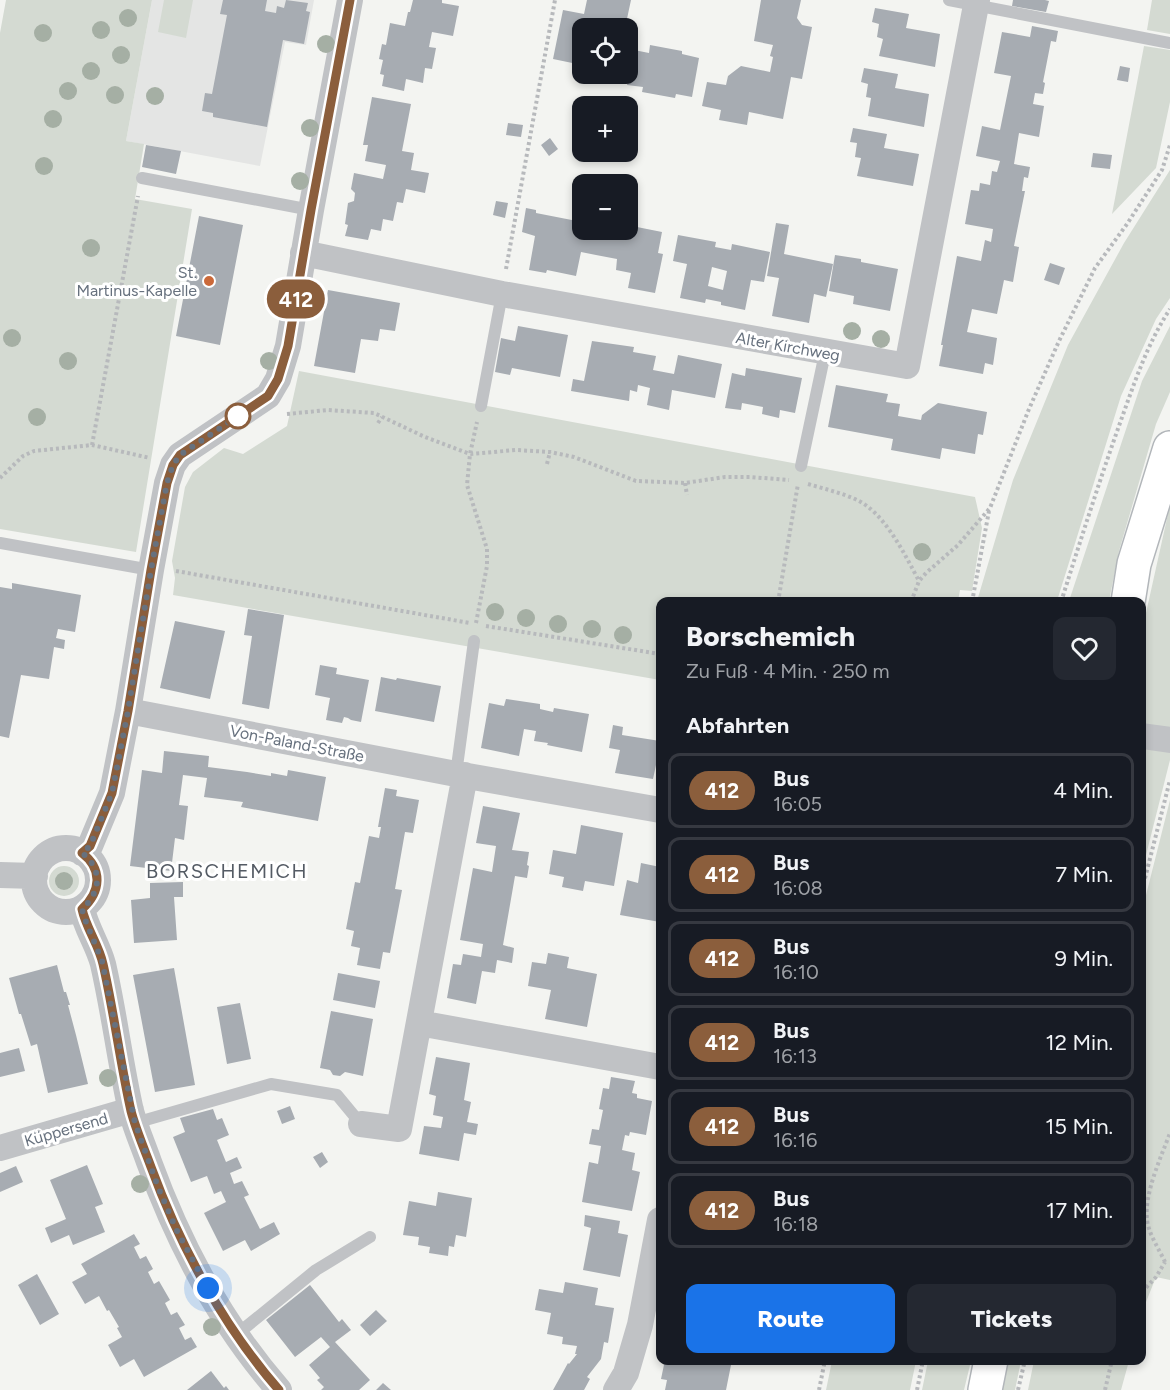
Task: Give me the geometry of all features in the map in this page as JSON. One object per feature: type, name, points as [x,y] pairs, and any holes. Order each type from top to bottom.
[{"type":"main road","points":[[1129,597],[1134,564],[1170,448]]},
{"type":"main road","points":[[985,1390],[990,1365]]},
{"type":"street","points":[[82,853],[90,846],[112,793],[167,483],[173,465],[180,455],[268,396],[278,379],[288,346],[350,0]]},
{"type":"street","name":"Alter Kirchweg","points":[[303,253],[502,294],[906,366],[976,2]]},
{"type":"street","name":"Von-Paland-Straße","points":[[128,711],[460,775],[656,809]]},
{"type":"street","points":[[1146,737],[1170,741]]},
{"type":"street","points":[[361,1124],[399,1129],[460,775]]},
{"type":"street","points":[[66,848],[82,853],[95,868],[97,883],[92,897],[82,909],[64,912],[47,906],[36,892],[34,876],[37,867],[46,855],[52,852],[66,848]]},
{"type":"street","points":[[0,874],[34,876]]},
{"type":"street","points":[[82,909],[102,961],[133,1116],[158,1187],[198,1273],[236,1335],[279,1390]]},
{"type":"street","points":[[419,1023],[656,1066]]},
{"type":"street","name":"Küppersend","points":[[0,1148],[133,1116]]},
{"type":"street","points":[[616,1390],[626,1372],[640,1325],[656,1241]]},
{"type":"lane","points":[[949,0],[976,2],[1170,43]]},
{"type":"lane","points":[[142,178],[311,210]]},
{"type":"lane","points":[[481,406],[502,294]]},
{"type":"lane","points":[[801,466],[825,353]]},
{"type":"lane","points":[[0,543],[151,570]]},
{"type":"lane","points":[[460,775],[474,641]]},
{"type":"lane","points":[[133,1116],[271,1084],[338,1095],[361,1124]]},
{"type":"lane","points":[[236,1335],[316,1270],[370,1237]]},
{"type":"path","points":[[502,294],[555,0]]},
{"type":"path","points":[[973,597],[990,508],[1029,409],[1095,268],[1162,170],[1170,145]]},
{"type":"path","points":[[92,446],[142,178]]},
{"type":"path","points":[[1063,597],[1140,368],[1170,309]]},
{"type":"path","points":[[268,396],[287,415],[328,410],[374,413],[424,437],[470,454],[516,450],[550,452],[574,457],[636,481],[685,483],[725,477],[750,477],[798,481],[859,500],[874,510],[899,544],[919,581]]},
{"type":"path","points":[[474,641],[487,566],[487,549],[467,485],[470,454],[481,406]]},
{"type":"path","points":[[378,423],[382,417]]},
{"type":"path","points":[[0,478],[23,456],[34,451],[92,446],[173,465]]},
{"type":"path","points":[[547,464],[550,452]]},
{"type":"path","points":[[779,597],[798,481]]},
{"type":"path","points":[[685,483],[687,495]]},
{"type":"path","points":[[913,597],[919,581],[958,545],[990,508]]},
{"type":"path","points":[[151,570],[181,571],[476,624],[656,653]]},
{"type":"path","points":[[1146,874],[1170,780]]},
{"type":"path","points":[[1146,1288],[1167,1262],[1149,1228],[1147,1218],[1148,1202],[1155,1174],[1170,1133]]},
{"type":"path","points":[[819,1390],[824,1365]]},
{"type":"path","points":[[917,1390],[922,1365]]},
{"type":"path","points":[[1018,1390],[1024,1365]]},
{"type":"path","points":[[1105,1390],[1111,1365]]},
{"type":"shaded area","points":[[6,0],[152,0],[126,141],[144,144],[135,199],[192,209],[136,552],[0,529],[0,33]]},
{"type":"shaded area","points":[[152,0],[314,0],[306,45],[285,42],[260,166],[126,141]]},
{"type":"shaded area","points":[[164,0],[193,0],[186,38],[158,32]]},
{"type":"shaded area","points":[[1152,0],[1170,0],[1170,34],[1147,30]]},
{"type":"shaded area","points":[[1144,46],[1170,50],[1170,102],[1156,168],[1112,214]]},
{"type":"shaded area","points":[[1170,170],[1170,298],[1156,319],[1121,396],[1058,597],[978,597],[1013,480],[1068,345],[1124,243]]},
{"type":"shaded area","points":[[1170,326],[1170,392],[1156,424],[1119,551],[1110,597],[1070,597],[1142,381]]},
{"type":"shaded area","points":[[299,371],[975,497],[982,528],[972,591],[960,590],[959,597],[656,597],[656,679],[173,595],[175,578],[172,561],[185,487],[193,472],[224,448],[243,454],[287,426]]},
{"type":"shaded area","points":[[1170,505],[1170,731],[1146,728],[1146,613]]},
{"type":"shaded area","points":[[1146,747],[1170,751],[1170,760],[1146,855]]},
{"type":"shaded area","points":[[1170,800],[1170,1280],[1156,1277],[1146,1302],[1146,895]]},
{"type":"shaded area","points":[[64,866],[75,870],[79,881],[75,892],[64,896],[53,892],[49,881],[53,870]]},
{"type":"shaded area","points":[[831,1365],[915,1365],[910,1390],[826,1390]]},
{"type":"shaded area","points":[[927,1365],[970,1365],[964,1390],[922,1390]]},
{"type":"shaded area","points":[[1006,1365],[1020,1365],[1015,1390],[1002,1390]]},
{"type":"shaded area","points":[[1033,1365],[1128,1365],[1121,1390],[1028,1390]]},
{"type":"building","points":[[223,0],[267,0],[265,11],[276,13],[277,6],[284,8],[286,0],[308,3],[306,11],[310,12],[304,44],[283,40],[267,127],[213,117],[213,113],[202,111],[205,93],[212,94],[227,15],[220,14]]},
{"type":"building","points":[[413,0],[442,0],[442,3],[459,6],[453,36],[432,32],[429,47],[436,48],[432,69],[425,68],[423,83],[406,79],[404,91],[382,86],[384,75],[380,74],[383,60],[379,59],[382,44],[386,45],[390,23],[405,26]]},
{"type":"building","points":[[587,0],[631,0],[627,18],[572,18],[572,63],[553,59],[563,10],[584,14]]},
{"type":"building","points":[[761,0],[801,0],[797,18],[802,25],[812,27],[802,79],[791,77],[783,119],[749,112],[747,125],[719,120],[721,110],[702,106],[707,82],[726,85],[728,76],[741,66],[770,72],[773,45],[754,41]]},
{"type":"building","points":[[1013,0],[1049,1],[1046,12],[1012,6]]},
{"type":"building","points":[[875,8],[909,14],[906,28],[940,34],[935,67],[879,56],[883,39],[877,37],[879,24],[872,22]]},
{"type":"building","points":[[1032,26],[1058,31],[1056,42],[1051,41],[1043,94],[1035,93],[1033,104],[1044,106],[1039,137],[1019,133],[1014,164],[1030,167],[1028,178],[1024,177],[1022,191],[1025,191],[1014,246],[1019,247],[1013,282],[1004,280],[997,314],[972,309],[967,332],[997,338],[993,365],[985,363],[983,374],[939,366],[957,256],[981,261],[985,240],[991,242],[993,229],[965,224],[971,190],[979,191],[980,183],[990,185],[992,171],[997,172],[1000,161],[976,156],[982,126],[1000,130],[1011,76],[994,73],[1002,32],[1030,37]]},
{"type":"building","points":[[650,45],[682,51],[682,54],[699,58],[692,97],[676,94],[675,98],[642,92],[643,87],[627,85],[638,84],[638,51],[649,53]]},
{"type":"building","points":[[1120,66],[1130,68],[1128,82],[1117,80]]},
{"type":"building","points":[[864,68],[898,74],[895,88],[929,94],[924,127],[868,116],[871,98],[866,97],[868,84],[861,82]]},
{"type":"building","points":[[372,97],[411,104],[402,151],[414,153],[411,170],[429,173],[425,193],[406,189],[403,203],[397,202],[393,221],[383,219],[381,231],[371,229],[368,240],[345,236],[348,225],[345,224],[348,203],[354,201],[355,193],[351,189],[354,173],[383,179],[386,165],[365,161],[368,145],[363,145]]},
{"type":"building","points":[[508,123],[523,125],[521,137],[506,135]]},
{"type":"building","points":[[853,128],[887,134],[884,148],[919,154],[913,186],[857,176],[861,158],[855,157],[857,143],[850,142]]},
{"type":"building","points":[[550,138],[558,149],[549,156],[541,145]]},
{"type":"building","points":[[146,145],[181,151],[176,174],[142,167]]},
{"type":"building","points":[[1093,153],[1112,155],[1110,169],[1091,167]]},
{"type":"building","points":[[496,201],[508,203],[505,218],[493,215]]},
{"type":"building","points":[[526,208],[536,210],[536,213],[572,220],[572,240],[638,240],[638,227],[662,232],[658,253],[663,254],[655,293],[628,288],[631,273],[616,270],[617,259],[581,252],[576,276],[547,270],[546,273],[529,270],[535,236],[522,232]]},
{"type":"building","name":"St. Martinus-Kapelle","points":[[199,216],[243,225],[220,345],[176,336]]},
{"type":"building","points":[[776,223],[789,225],[784,254],[833,264],[826,297],[814,294],[809,323],[772,316],[779,278],[767,276]]},
{"type":"building","points":[[678,235],[716,242],[715,247],[731,250],[732,244],[770,252],[764,282],[751,280],[745,310],[706,299],[705,303],[680,298],[687,264],[673,261]],"holes":[[[712,267],[727,271],[723,290],[708,286]]]},
{"type":"building","points":[[835,255],[898,269],[890,311],[853,304],[854,296],[829,291]]},
{"type":"building","points":[[1050,263],[1065,268],[1059,285],[1044,280]]},
{"type":"building","points":[[328,290],[400,303],[395,331],[380,329],[378,341],[361,339],[355,373],[314,366]]},
{"type":"building","points":[[518,326],[568,335],[560,377],[512,368],[510,375],[495,372],[501,338],[515,341]]},
{"type":"building","points":[[592,341],[634,347],[633,352],[656,356],[653,370],[674,374],[678,355],[722,364],[715,398],[672,390],[669,410],[647,405],[650,388],[638,385],[637,392],[630,390],[629,401],[571,391],[573,379],[584,381]]},
{"type":"building","points":[[746,368],[802,378],[795,413],[780,410],[779,418],[762,414],[763,407],[742,403],[741,410],[725,408],[732,373],[745,376]]},
{"type":"building","points":[[836,385],[888,394],[886,402],[900,404],[898,416],[921,420],[922,415],[938,403],[987,412],[983,435],[978,434],[975,454],[942,448],[940,459],[891,450],[893,439],[828,427]]},
{"type":"building","points":[[12,583],[81,595],[75,632],[58,629],[56,638],[65,640],[64,649],[54,647],[49,679],[21,675],[9,738],[0,736],[0,587],[12,589]]},
{"type":"building","points":[[248,609],[284,615],[269,709],[242,704],[252,636],[244,635]]},
{"type":"building","points":[[175,621],[225,631],[210,699],[160,688]]},
{"type":"building","points":[[320,665],[337,668],[336,674],[369,680],[361,722],[344,717],[342,723],[326,720],[330,698],[315,695]]},
{"type":"building","points":[[381,677],[441,686],[434,722],[375,711]]},
{"type":"building","points":[[506,699],[540,704],[540,709],[553,712],[554,708],[589,714],[582,752],[534,741],[536,731],[524,729],[519,756],[481,748],[489,703],[504,706]]},
{"type":"building","points":[[613,725],[623,727],[622,735],[656,740],[656,765],[653,779],[615,773],[620,750],[609,748]]},
{"type":"building","points":[[164,751],[209,756],[208,767],[271,776],[271,773],[287,776],[288,770],[326,777],[318,821],[241,807],[243,802],[204,797],[207,778],[183,775],[179,805],[188,806],[184,840],[175,838],[171,871],[130,866],[142,770],[162,773]]},
{"type":"building","points":[[385,788],[397,790],[396,796],[419,800],[413,833],[405,832],[395,889],[402,890],[390,953],[383,952],[380,969],[357,965],[360,948],[351,946],[354,931],[346,929],[355,882],[360,883],[369,836],[379,838],[381,827],[378,827]]},
{"type":"building","points":[[483,806],[520,813],[512,850],[529,852],[527,865],[529,866],[527,878],[515,876],[503,945],[514,948],[512,963],[497,960],[495,973],[482,971],[476,1004],[447,998],[453,964],[461,965],[463,954],[481,957],[483,944],[460,940],[473,868],[492,872],[496,846],[476,843]]},
{"type":"building","points":[[581,825],[623,833],[614,886],[585,881],[583,891],[562,887],[564,877],[549,874],[553,850],[576,854]]},
{"type":"building","points":[[641,863],[656,866],[656,921],[620,915],[627,880],[638,883]]},
{"type":"building","points":[[183,882],[183,897],[174,897],[177,940],[134,943],[131,900],[150,898],[150,883]]},
{"type":"building","points":[[548,953],[569,957],[567,968],[597,974],[587,1027],[545,1019],[551,990],[528,986],[532,962],[546,964]]},
{"type":"building","points":[[57,965],[70,1005],[68,1005],[88,1084],[48,1093],[37,1044],[31,1046],[9,978]]},
{"type":"building","points":[[174,968],[195,1085],[155,1092],[133,975]]},
{"type":"building","points":[[338,973],[380,981],[375,1008],[333,1000]]},
{"type":"building","points":[[240,1003],[251,1059],[227,1064],[217,1007]]},
{"type":"building","points":[[331,1011],[373,1019],[363,1076],[345,1072],[340,1076],[333,1075],[330,1070],[320,1068]]},
{"type":"building","points":[[19,1048],[25,1071],[0,1077],[0,1053]]},
{"type":"building","points":[[436,1057],[470,1063],[464,1100],[471,1102],[467,1122],[478,1124],[476,1135],[464,1133],[459,1161],[419,1154],[424,1126],[441,1128],[443,1117],[433,1115],[436,1096],[429,1094]]},
{"type":"building","points":[[611,1077],[635,1081],[632,1093],[637,1094],[637,1098],[652,1101],[646,1135],[630,1132],[629,1136],[625,1135],[622,1150],[635,1153],[632,1170],[640,1172],[632,1211],[582,1202],[589,1162],[598,1164],[601,1146],[589,1144],[592,1129],[599,1130],[603,1110],[599,1109],[603,1088],[609,1089]]},
{"type":"building","points":[[290,1106],[295,1119],[282,1124],[277,1111]]},
{"type":"building","points":[[213,1109],[217,1120],[222,1118],[229,1135],[217,1140],[226,1162],[237,1157],[242,1168],[230,1173],[234,1184],[242,1181],[249,1195],[244,1197],[260,1229],[274,1222],[280,1234],[251,1251],[245,1240],[223,1251],[204,1213],[226,1202],[221,1191],[214,1194],[207,1176],[191,1182],[173,1137],[185,1132],[180,1118]]},
{"type":"building","points":[[322,1152],[328,1162],[320,1168],[313,1157]]},
{"type":"building","points":[[87,1165],[103,1204],[95,1207],[105,1232],[73,1245],[69,1235],[51,1243],[45,1228],[66,1219],[50,1180]]},
{"type":"building","points":[[16,1166],[23,1182],[0,1192],[0,1173]]},
{"type":"building","points":[[438,1192],[472,1198],[466,1237],[456,1235],[454,1247],[449,1246],[448,1256],[429,1253],[430,1247],[418,1245],[419,1237],[403,1235],[409,1201],[436,1206]]},
{"type":"building","points":[[585,1215],[620,1221],[618,1233],[628,1235],[620,1277],[583,1270],[591,1228],[584,1226]]},
{"type":"building","points":[[134,1234],[140,1244],[134,1247],[140,1259],[146,1256],[153,1269],[148,1272],[154,1284],[159,1281],[170,1300],[165,1303],[171,1315],[177,1312],[185,1325],[179,1328],[185,1340],[191,1337],[197,1347],[144,1377],[134,1359],[120,1367],[108,1345],[122,1337],[117,1328],[119,1327],[99,1296],[85,1304],[72,1282],[87,1274],[81,1264]]},
{"type":"building","points":[[37,1274],[59,1314],[40,1325],[18,1285]]},
{"type":"building","points":[[565,1282],[598,1288],[595,1305],[614,1308],[608,1343],[604,1342],[601,1359],[587,1377],[590,1379],[584,1390],[553,1390],[568,1363],[577,1354],[575,1354],[577,1346],[562,1344],[563,1337],[547,1334],[551,1313],[535,1310],[539,1289],[563,1293]]},
{"type":"building","points":[[310,1285],[339,1322],[342,1319],[351,1330],[335,1342],[370,1380],[359,1390],[321,1390],[324,1387],[317,1380],[320,1378],[309,1365],[330,1347],[321,1337],[295,1357],[266,1320]]},
{"type":"building","points":[[376,1310],[387,1321],[370,1336],[360,1325]]},
{"type":"building","points":[[664,1365],[731,1365],[726,1390],[665,1390],[667,1380],[661,1379]]},
{"type":"building","points":[[211,1371],[224,1388],[226,1386],[229,1390],[187,1390]]},
{"type":"building","points":[[383,1383],[391,1390],[376,1390]]},
{"type":"bus line","name":"412","points":[[279,1390],[236,1335],[198,1273],[158,1187],[131,1110],[102,961],[82,909],[92,897],[97,883],[95,868],[82,853],[90,846],[112,793],[167,483],[173,465],[180,455],[268,396],[278,379],[288,346],[350,0]]},
{"type":"place","name":"St. Martinus-Kapelle","points":[[209,281]]},
{"type":"district","name":"BORSCHEMICH","points":[[227,871]]},
{"type":"route","points":[[208,1288],[177,1231],[158,1187],[131,1110],[102,961],[82,909],[92,897],[97,883],[95,868],[82,853],[90,846],[112,793],[167,483],[173,465],[180,455],[241,414],[238,416]]}]
